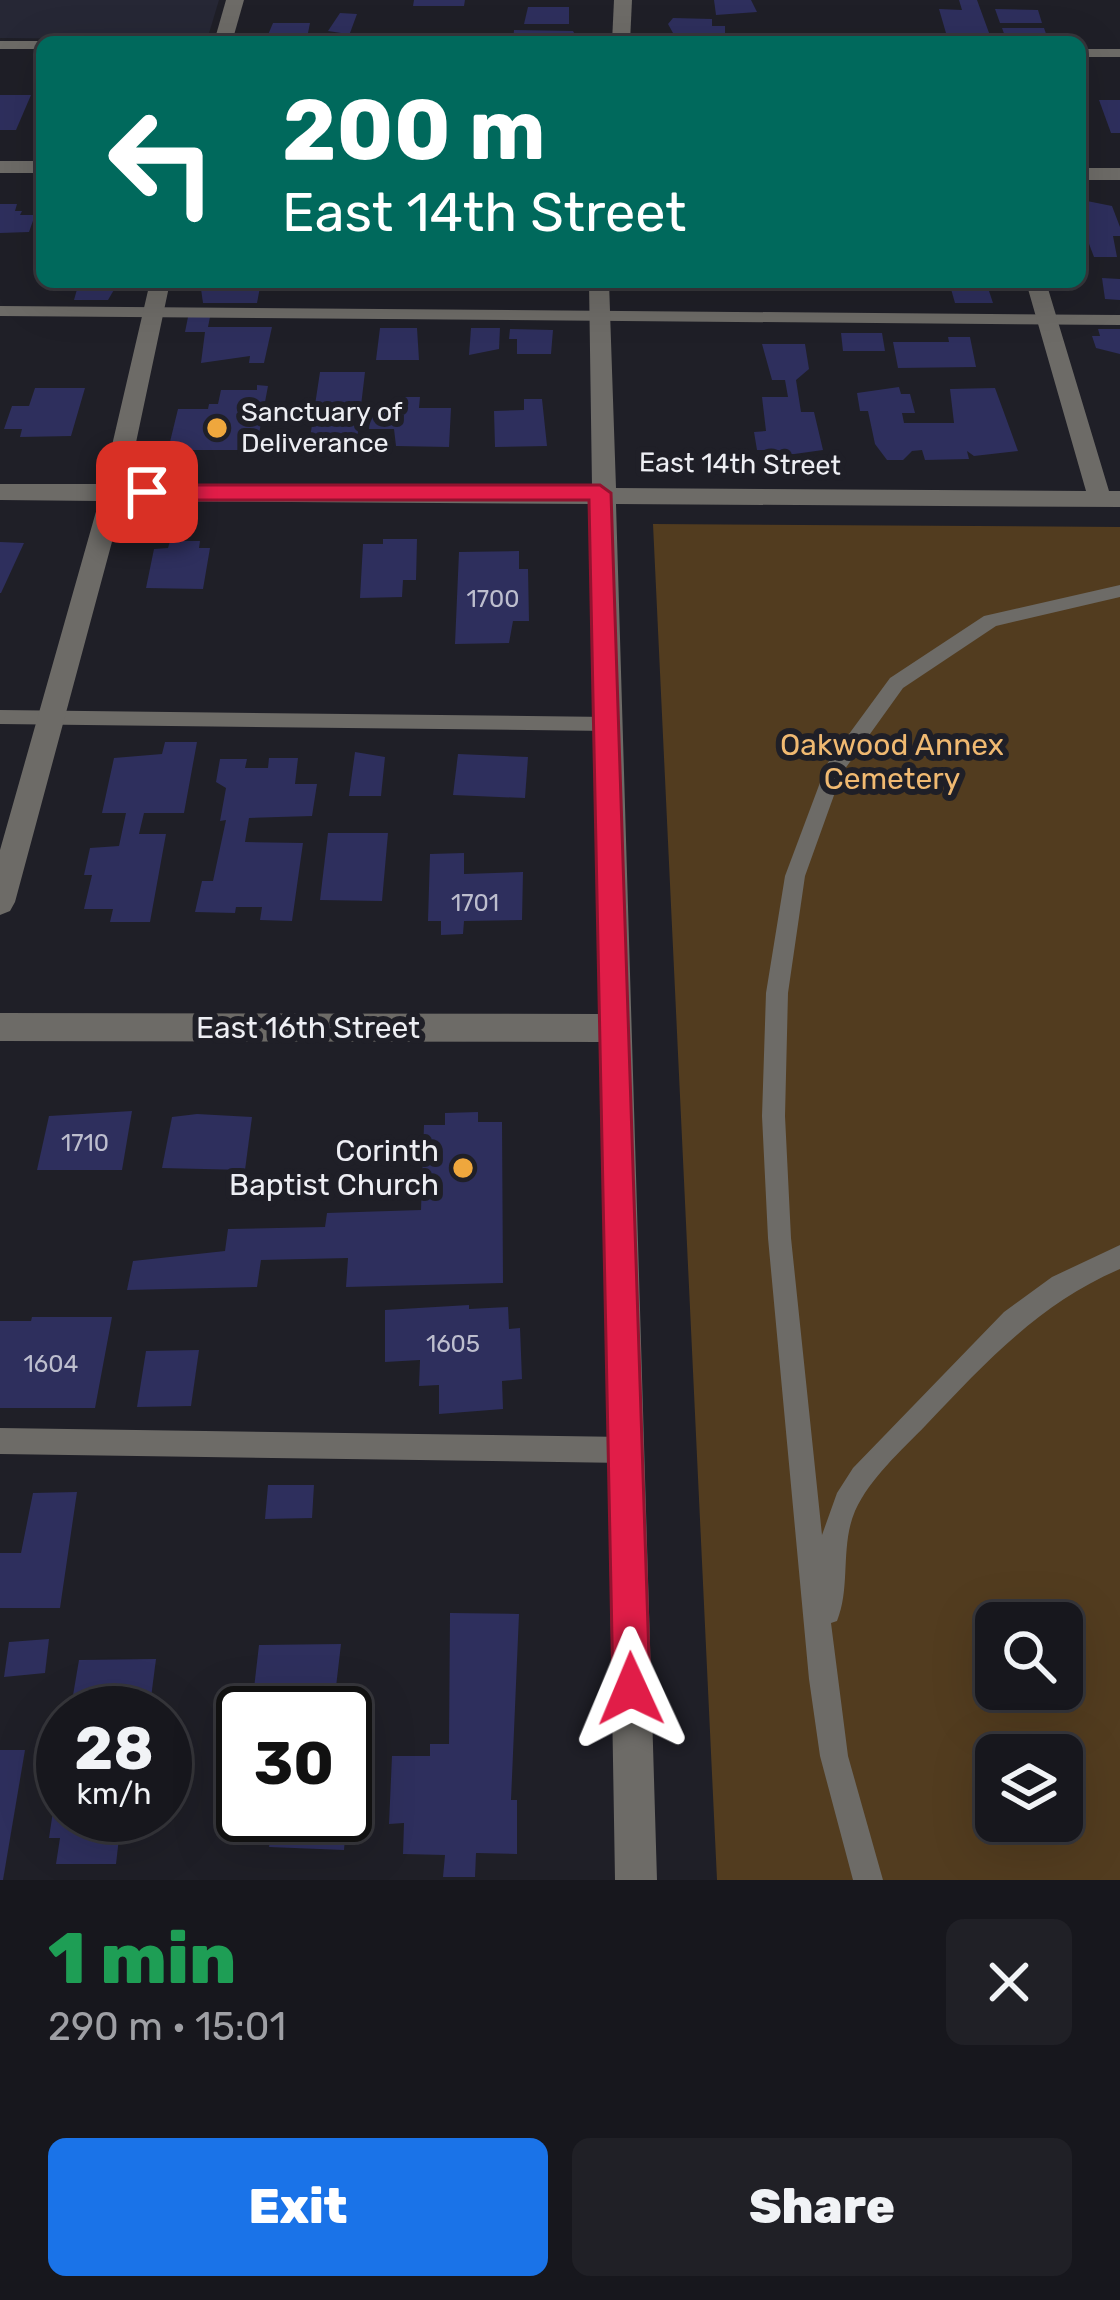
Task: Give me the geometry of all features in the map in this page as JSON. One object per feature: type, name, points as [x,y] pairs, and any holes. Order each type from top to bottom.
[{"type":"street","points":[[225,36],[235,0]]},
{"type":"street","points":[[622,36],[623,0]]},
{"type":"street","points":[[0,166],[36,167]]},
{"type":"street","points":[[1086,174],[1120,174]]},
{"type":"street","points":[[0,902],[55,717],[113,492],[158,288]]},
{"type":"street","points":[[599,288],[600,493],[636,1880]]},
{"type":"street","points":[[1038,288],[1110,499]]},
{"type":"street","name":"East 14th Street","points":[[0,492],[1110,499]]},
{"type":"street","name":"East 16th Street","points":[[0,1027],[616,1028]]},
{"type":"lane","points":[[0,45],[36,45]]},
{"type":"lane","points":[[1086,52],[1120,53]]},
{"type":"lane","points":[[0,311],[1120,320]]},
{"type":"lane","points":[[868,1880],[834,1756],[823,1679],[782,1267],[775,1136],[776,978],[782,921],[797,866],[852,735],[914,663],[960,634],[1004,616],[1052,601],[1120,591]]},
{"type":"lane","points":[[0,717],[609,724]]},
{"type":"lane","points":[[823,1679],[832,1549],[847,1500],[990,1335],[1075,1274],[1120,1257]]},
{"type":"lane","points":[[0,1441],[626,1450]]},
{"type":"shaded area","points":[[0,0],[219,0],[208,36],[0,38]]},
{"type":"green space","name":"Oakwood Annex Cemetery","points":[[653,524],[1120,527],[1120,1880],[717,1880]]},
{"type":"building","points":[[414,0],[465,0],[464,6],[413,6]]},
{"type":"building","points":[[714,0],[751,0],[757,12],[716,15]]},
{"type":"building","points":[[959,0],[977,0],[990,36],[947,36],[939,9],[962,10]]},
{"type":"building","points":[[528,7],[569,7],[569,24],[524,24]]},
{"type":"building","points":[[995,9],[1038,10],[1042,23],[1000,23]]},
{"type":"building","points":[[340,13],[357,14],[350,33],[360,36],[268,36],[273,23],[310,23],[308,33],[341,33],[328,31]]},
{"type":"building","points":[[673,18],[712,19],[712,26],[725,26],[725,34],[673,33],[668,24]]},
{"type":"building","points":[[1002,28],[1044,28],[1047,36],[1005,36]]},
{"type":"building","points":[[514,30],[573,31],[576,36],[514,36]]},
{"type":"building","points":[[0,95],[31,95],[16,130],[0,130]]},
{"type":"building","points":[[1099,100],[1120,100],[1120,133],[1111,133]]},
{"type":"building","points":[[1086,201],[1112,206],[1120,227],[1120,236],[1113,236],[1117,257],[1094,257],[1086,236]]},
{"type":"building","points":[[0,204],[17,204],[15,211],[22,211],[20,215],[35,215],[29,232],[0,233]]},
{"type":"building","points":[[1102,278],[1120,279],[1120,300],[1105,299]]},
{"type":"building","points":[[77,288],[115,288],[108,300],[74,300]]},
{"type":"building","points":[[260,288],[257,303],[203,303],[201,289]]},
{"type":"building","points":[[951,288],[988,288],[993,303],[955,303]]},
{"type":"building","points":[[188,317],[210,317],[208,327],[272,327],[264,363],[249,363],[250,356],[201,363],[205,332],[185,332]]},
{"type":"building","points":[[380,328],[417,328],[419,360],[376,360]]},
{"type":"building","points":[[471,328],[500,328],[499,349],[469,355]]},
{"type":"building","points":[[510,329],[553,330],[551,354],[517,354],[517,339],[509,339]]},
{"type":"building","points":[[1098,329],[1120,329],[1120,354],[1096,348],[1092,336],[1100,336]]},
{"type":"building","points":[[841,333],[882,333],[885,351],[843,351]]},
{"type":"building","points":[[948,337],[970,337],[976,367],[898,368],[893,342],[949,342]]},
{"type":"building","points":[[762,344],[805,344],[809,369],[796,380],[801,412],[814,412],[823,450],[780,456],[779,450],[757,450],[754,432],[766,431],[762,397],[788,397],[785,380],[772,380]]},
{"type":"building","points":[[320,372],[365,372],[356,448],[314,448],[315,438],[310,438]]},
{"type":"building","name":"Sanctuary of Deliverance","points":[[257,385],[268,386],[256,450],[168,450],[178,409],[208,409],[209,404],[218,404],[221,390],[257,390]]},
{"type":"building","points":[[899,387],[901,394],[910,394],[915,413],[902,413],[904,423],[954,423],[950,389],[995,388],[1018,451],[974,456],[967,451],[969,459],[925,460],[922,450],[912,451],[903,460],[887,460],[875,444],[868,411],[860,411],[857,393]]},
{"type":"building","points":[[35,388],[85,388],[71,436],[20,437],[22,429],[4,429],[12,406],[29,406]]},
{"type":"building","points":[[398,397],[420,397],[419,408],[451,408],[449,447],[396,446],[394,429],[369,429],[371,409],[397,408]]},
{"type":"building","points":[[524,399],[542,399],[547,446],[495,447],[494,411],[524,410]]},
{"type":"building","points":[[383,539],[417,539],[416,580],[403,580],[402,597],[360,598],[363,544],[383,544]]},
{"type":"building","points":[[170,541],[200,541],[199,548],[210,548],[203,589],[146,588],[154,549],[168,548]]},
{"type":"building","points":[[0,542],[24,543],[1,593],[0,593]]},
{"type":"building","points":[[519,551],[519,569],[528,569],[529,621],[513,621],[509,643],[455,644],[459,552]]},
{"type":"building","points":[[165,742],[197,742],[184,813],[144,813],[139,834],[166,834],[150,922],[110,922],[113,909],[84,909],[92,875],[84,875],[90,848],[119,846],[126,813],[102,813],[114,758],[162,754]]},
{"type":"building","points":[[355,752],[385,757],[381,796],[349,796]]},
{"type":"building","points":[[458,754],[528,757],[525,798],[453,795]]},
{"type":"building","points":[[269,758],[298,758],[295,784],[317,784],[312,816],[249,818],[245,842],[303,843],[292,921],[260,920],[262,907],[236,907],[235,913],[195,912],[202,881],[213,881],[226,820],[220,821],[226,788],[216,782],[220,759],[247,759],[245,768],[268,768]]},
{"type":"building","points":[[328,833],[388,833],[382,901],[320,900]]},
{"type":"building","points":[[464,853],[464,874],[523,872],[522,920],[464,921],[463,934],[441,935],[441,921],[428,921],[430,854]]},
{"type":"building","points":[[132,1111],[122,1170],[37,1170],[49,1116]]},
{"type":"building","name":"Corinth Baptist Church","points":[[478,1112],[478,1122],[502,1122],[503,1283],[346,1287],[348,1258],[261,1260],[257,1287],[127,1290],[133,1261],[225,1251],[228,1229],[325,1227],[327,1213],[421,1210],[424,1125],[445,1125],[445,1113]]},
{"type":"building","points":[[172,1117],[252,1117],[245,1170],[162,1168]]},
{"type":"building","points":[[469,1305],[469,1309],[508,1307],[509,1329],[520,1328],[522,1379],[502,1381],[503,1409],[439,1414],[439,1385],[419,1386],[420,1360],[385,1362],[385,1310]]},
{"type":"building","points":[[32,1317],[112,1317],[95,1408],[0,1408],[0,1321],[31,1321]]},
{"type":"building","points":[[199,1350],[191,1406],[137,1407],[146,1351]]},
{"type":"building","points":[[268,1485],[314,1485],[312,1518],[265,1519]]},
{"type":"building","points":[[77,1492],[60,1608],[0,1608],[0,1553],[21,1553],[33,1493]]},
{"type":"building","points":[[450,1613],[519,1614],[511,1800],[517,1800],[517,1854],[476,1853],[475,1877],[443,1877],[445,1855],[403,1854],[404,1823],[389,1824],[392,1756],[430,1756],[430,1744],[449,1744]]},
{"type":"building","points":[[49,1639],[45,1673],[4,1677],[9,1642]]},
{"type":"building","points":[[341,1644],[336,1686],[254,1686],[259,1645]]},
{"type":"building","points":[[156,1659],[152,1686],[75,1686],[79,1660]]},
{"type":"building","points":[[0,1750],[25,1750],[3,1880],[0,1880]]},
{"type":"building","points":[[59,1842],[119,1842],[116,1864],[56,1864]]},
{"type":"building","points":[[270,1842],[345,1842],[344,1850],[269,1847]]},
{"type":"place","name":"Sanctuary of Deliverance","points":[[217,428]]},
{"type":"place","name":"Corinth Baptist Church","points":[[463,1168]]},
{"type":"route","points":[[147,492],[600,493],[631,1689]]}]
